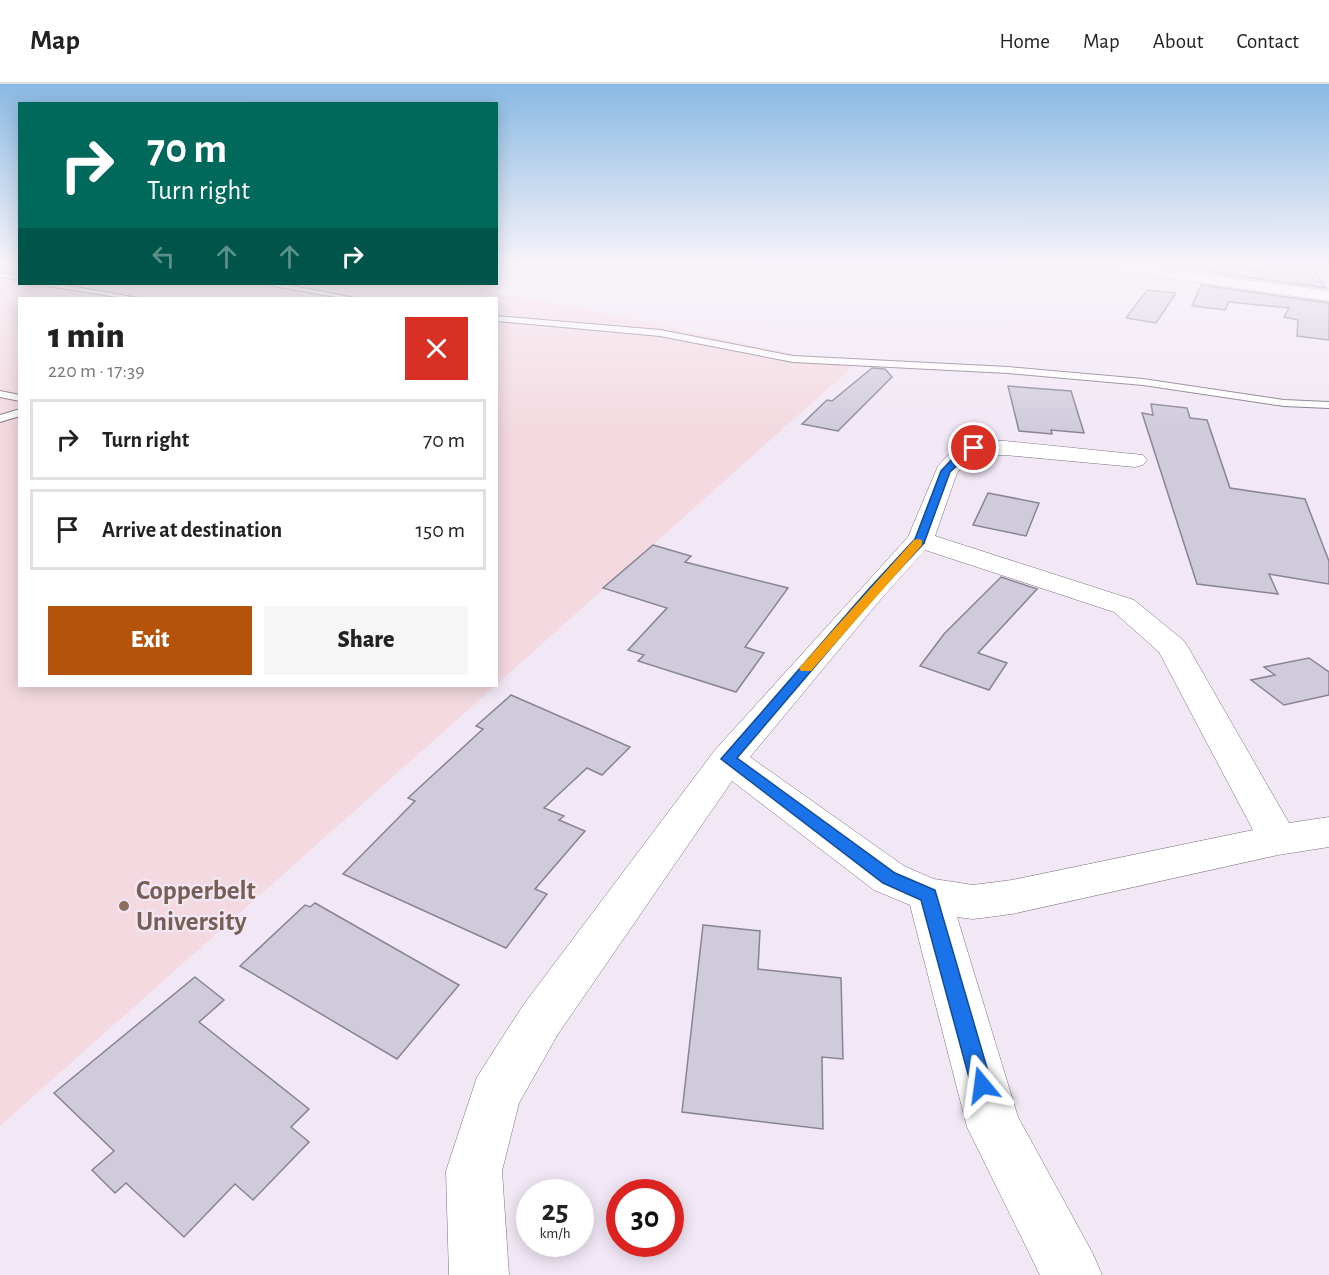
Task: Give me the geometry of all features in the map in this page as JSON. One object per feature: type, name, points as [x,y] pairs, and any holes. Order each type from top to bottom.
[{"type":"street","points":[[479,1275],[474,1171],[495,1095],[542,1019],[728,759],[871,593],[920,540],[946,471],[974,448],[1005,448],[1135,460]]},
{"type":"street","points":[[920,540],[1124,606],[1172,647],[1278,840]]},
{"type":"street","points":[[728,759],[889,878],[929,895],[974,902],[1012,897],[1278,840],[1329,832]]},
{"type":"street","points":[[929,895],[993,1127],[1071,1275]]},
{"type":"lane","points":[[524,321],[660,333],[793,359],[1008,370],[1143,382],[1284,403],[1329,405]]},
{"type":"lane","points":[[0,394],[18,398]]},
{"type":"lane","points":[[0,419],[18,413]]},
{"type":"shaded area","name":"Copperbelt University","points":[[0,321],[18,321],[18,687],[494,687],[0,1126]]},
{"type":"shaded area","name":"Copperbelt University","points":[[498,321],[638,321],[852,367],[498,683]]},
{"type":"building","points":[[1298,321],[1329,321],[1329,340],[1297,336]]},
{"type":"building","points":[[872,368],[885,369],[892,377],[838,431],[802,424],[827,400],[832,401]]},
{"type":"building","points":[[1008,386],[1071,391],[1084,433],[1051,430],[1052,434],[1019,431]]},
{"type":"building","points":[[1151,404],[1187,408],[1190,418],[1207,420],[1230,488],[1305,499],[1329,561],[1329,584],[1269,574],[1278,594],[1197,584],[1142,413],[1153,415]]},
{"type":"building","points":[[988,493],[1039,503],[1026,536],[973,525]]},
{"type":"building","points":[[653,545],[691,556],[685,562],[788,588],[745,647],[764,653],[736,692],[638,661],[644,655],[628,650],[667,608],[603,588]]},
{"type":"building","points":[[1001,577],[1037,589],[978,653],[1007,663],[989,690],[920,666],[944,634]]},
{"type":"building","points":[[1309,658],[1329,672],[1329,695],[1284,705],[1251,680],[1275,675],[1264,667]]},
{"type":"building","points":[[511,695],[630,747],[602,775],[587,768],[544,808],[564,816],[559,820],[585,831],[535,889],[547,894],[506,948],[343,874],[415,801],[408,798],[483,729],[476,726]]},
{"type":"building","points":[[315,903],[459,985],[397,1059],[240,966],[305,905],[310,907]]},
{"type":"building","points":[[703,925],[760,931],[758,969],[841,978],[843,1059],[822,1057],[823,1129],[682,1112]]},
{"type":"building","points":[[195,977],[224,1000],[199,1022],[309,1109],[291,1127],[309,1142],[253,1200],[235,1184],[184,1237],[126,1183],[115,1193],[92,1170],[114,1151],[54,1093]]},
{"type":"slow traffic","points":[[806,668],[918,543]]},
{"type":"place","name":"Copperbelt University","points":[[124,906]]},
{"type":"route","points":[[974,448],[946,471],[920,540],[871,593],[728,759],[889,878],[929,895],[982,1085]]}]
